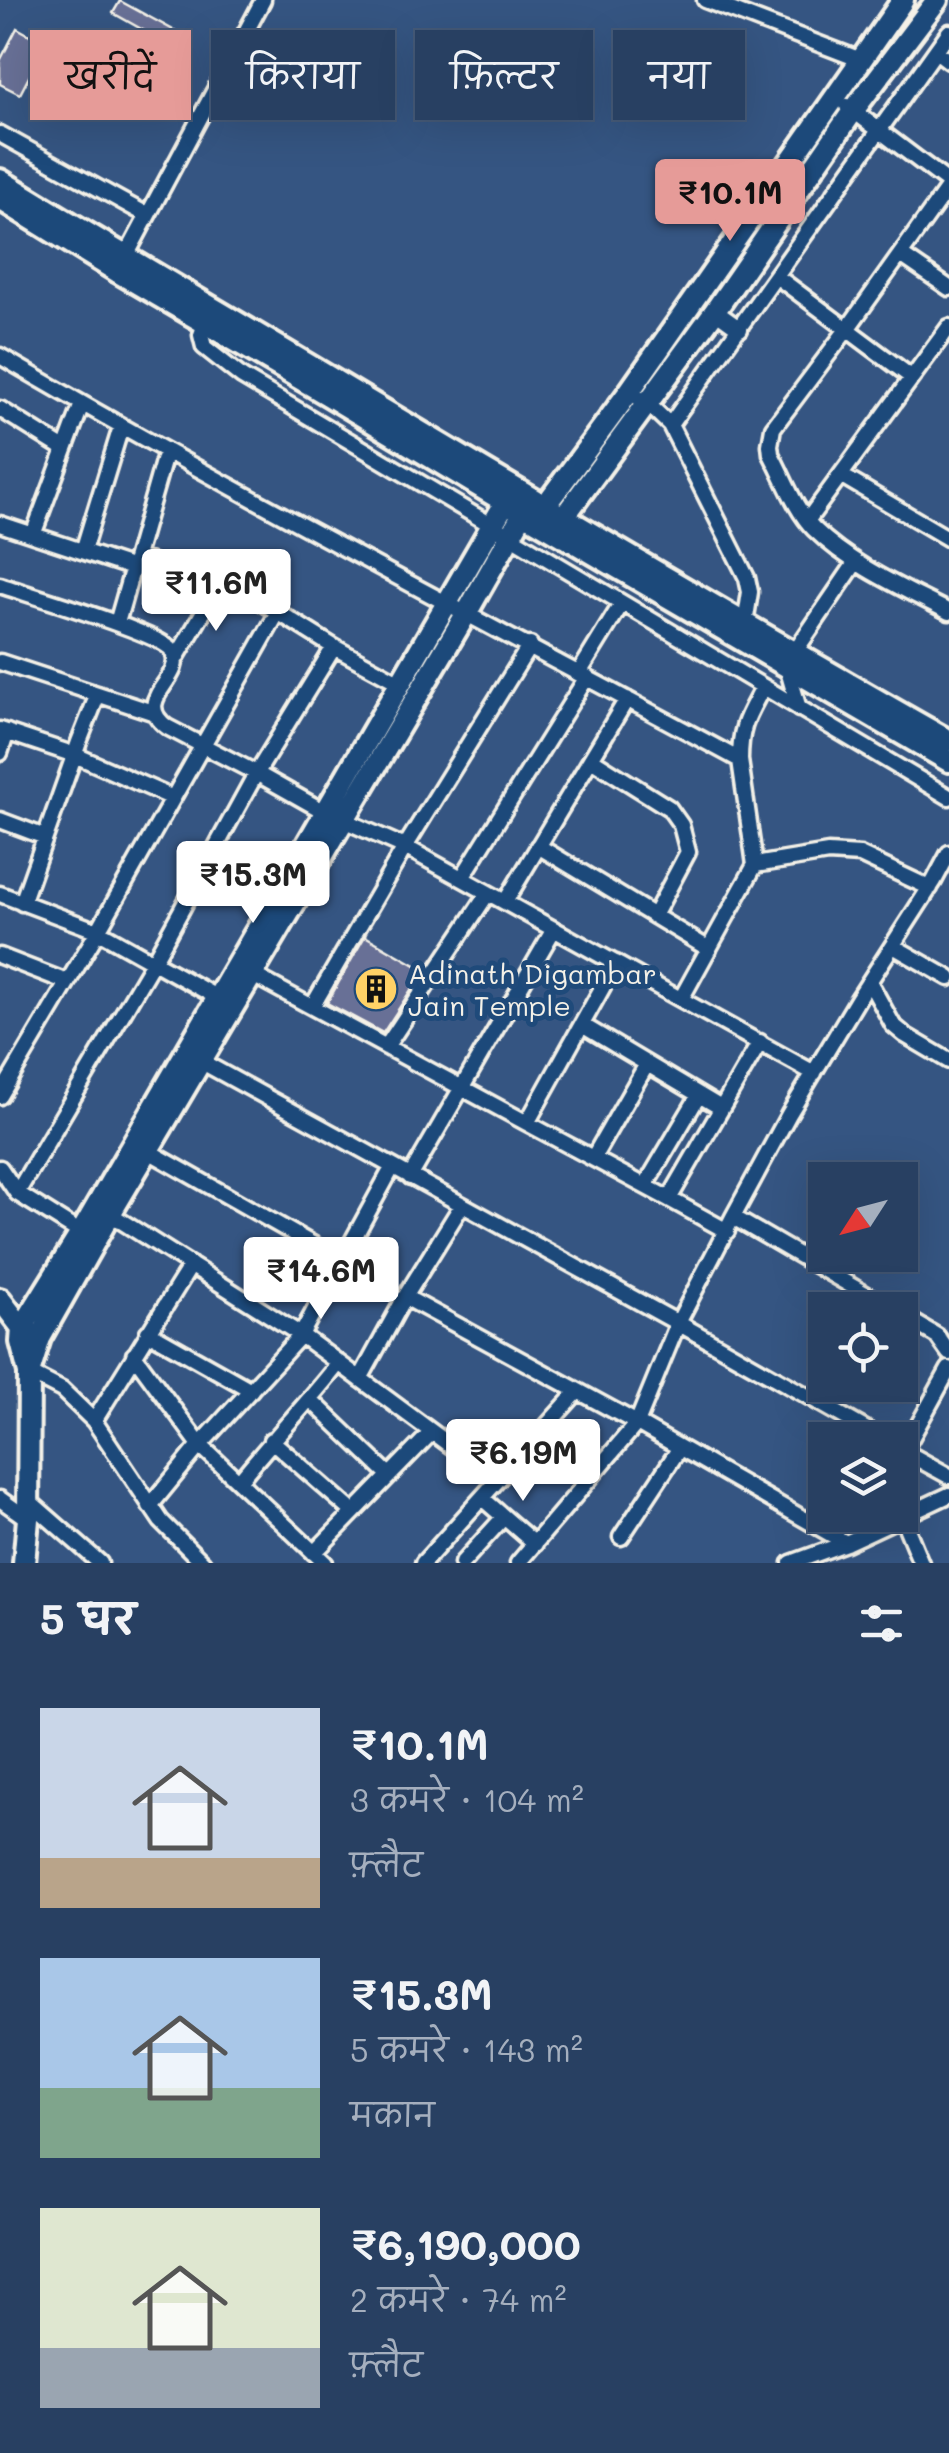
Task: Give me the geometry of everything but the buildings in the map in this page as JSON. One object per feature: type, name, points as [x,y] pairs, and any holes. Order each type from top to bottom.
[{"type":"street","points":[[125,258],[263,0]]},
{"type":"street","points":[[706,0],[861,60]]},
{"type":"street","points":[[638,398],[834,97],[903,0]]},
{"type":"street","points":[[194,1058],[218,998],[335,816],[500,531],[533,510],[714,310],[937,0]]},
{"type":"street","points":[[670,425],[949,32]]},
{"type":"street","points":[[936,51],[949,61]]},
{"type":"street","points":[[834,97],[949,184],[773,428],[771,454],[814,529],[856,562],[949,612]]},
{"type":"street","points":[[0,134],[147,215]]},
{"type":"street","points":[[0,180],[125,258],[167,292]]},
{"type":"street","points":[[0,198],[203,312],[790,660],[949,761]]},
{"type":"street","points":[[901,254],[949,288]]},
{"type":"street","points":[[776,276],[912,377]]},
{"type":"street","points":[[714,310],[740,329]]},
{"type":"street","points":[[203,312],[201,343],[215,358],[949,797]]},
{"type":"street","points":[[807,521],[949,327]]},
{"type":"street","points":[[0,356],[121,427],[740,760]]},
{"type":"street","points":[[638,398],[670,425],[747,578],[750,592],[745,624]]},
{"type":"street","points":[[33,535],[82,404]]},
{"type":"street","points":[[0,409],[64,449]]},
{"type":"street","points":[[83,552],[121,427]]},
{"type":"street","points":[[117,624],[166,451]]},
{"type":"street","points":[[842,476],[949,539]]},
{"type":"street","points":[[533,510],[745,624],[790,660],[949,741]]},
{"type":"street","points":[[0,524],[83,552],[135,562],[244,593],[400,683]]},
{"type":"street","points":[[793,705],[790,660],[856,562]]},
{"type":"street","points":[[0,585],[166,643],[175,660]]},
{"type":"street","points":[[220,586],[153,703],[160,722],[335,816],[406,847],[814,1072]]},
{"type":"street","points":[[462,878],[622,603]]},
{"type":"street","points":[[31,1333],[82,1233],[141,1147],[194,1058],[253,975],[400,683],[457,610]]},
{"type":"street","points":[[0,1096],[278,612]]},
{"type":"street","points":[[312,1007],[530,645]]},
{"type":"street","points":[[17,1193],[153,962],[256,773],[334,647]]},
{"type":"street","points":[[0,662],[154,712]]},
{"type":"street","points":[[681,999],[755,865],[740,760],[740,730],[768,690]]},
{"type":"street","points":[[22,903],[98,694]]},
{"type":"street","points":[[504,902],[627,699]]},
{"type":"street","points":[[0,753],[4,731],[75,755],[173,798]]},
{"type":"street","points":[[591,759],[669,808],[681,825],[688,852],[654,916]]},
{"type":"street","points":[[0,820],[45,837]]},
{"type":"street","points":[[538,846],[709,949]]},
{"type":"street","points":[[518,1563],[637,1423],[678,1323],[730,1224],[814,1072],[949,853]]},
{"type":"street","points":[[755,865],[822,854],[860,855],[949,889]]},
{"type":"street","points":[[386,1047],[488,893]]},
{"type":"street","points":[[0,894],[98,930],[218,998]]},
{"type":"street","points":[[410,1177],[554,929]]},
{"type":"street","points":[[893,946],[949,978]]},
{"type":"street","points":[[0,956],[67,982]]},
{"type":"street","points":[[527,1122],[616,964]]},
{"type":"street","points":[[253,975],[669,1199],[730,1224],[859,1292]]},
{"type":"street","points":[[865,990],[905,1035],[949,1061]]},
{"type":"street","points":[[582,1025],[722,1108]]},
{"type":"street","points":[[669,1199],[760,1042]]},
{"type":"street","points":[[194,1058],[853,1422]]},
{"type":"street","points":[[593,1158],[647,1064]]},
{"type":"street","points":[[645,1186],[698,1094]]},
{"type":"street","points":[[24,1563],[29,1373],[21,1342],[31,1333],[110,1214],[141,1147]]},
{"type":"street","points":[[141,1147],[342,1261]]},
{"type":"street","points":[[0,1168],[17,1193],[82,1233]]},
{"type":"street","points":[[150,1506],[200,1445],[302,1335],[392,1168]]},
{"type":"street","points":[[360,1378],[462,1205]]},
{"type":"street","points":[[110,1214],[302,1335],[498,1480]]},
{"type":"street","points":[[94,1421],[191,1265]]},
{"type":"street","points":[[405,1297],[637,1423],[846,1544]]},
{"type":"street","points":[[0,1299],[31,1333]]},
{"type":"street","points":[[918,1325],[937,1336],[949,1353]]},
{"type":"street","points":[[148,1332],[251,1390]]},
{"type":"street","points":[[134,1355],[200,1445],[320,1558],[353,1512],[432,1432]]},
{"type":"street","points":[[239,1482],[338,1363]]},
{"type":"street","points":[[918,1423],[949,1370]]},
{"type":"street","points":[[29,1373],[62,1390],[94,1421],[161,1521],[202,1563]]},
{"type":"street","points":[[423,1563],[578,1391]]},
{"type":"street","points":[[310,1399],[389,1476]]},
{"type":"street","points":[[271,1440],[353,1512]]},
{"type":"street","points":[[621,1537],[680,1449]]},
{"type":"street","points":[[918,1459],[949,1476]]},
{"type":"street","points":[[918,1510],[949,1495]]},
{"type":"street","points":[[482,1498],[534,1544]]},
{"type":"street","points":[[0,1499],[28,1509],[100,1563]]},
{"type":"street","points":[[462,1563],[504,1517]]},
{"type":"street","points":[[792,1563],[871,1532]]},
{"type":"street","points":[[908,1532],[921,1563]]},
{"type":"place","name":"Adinath Digambar Jain Temple","points":[[376,989]]}]
